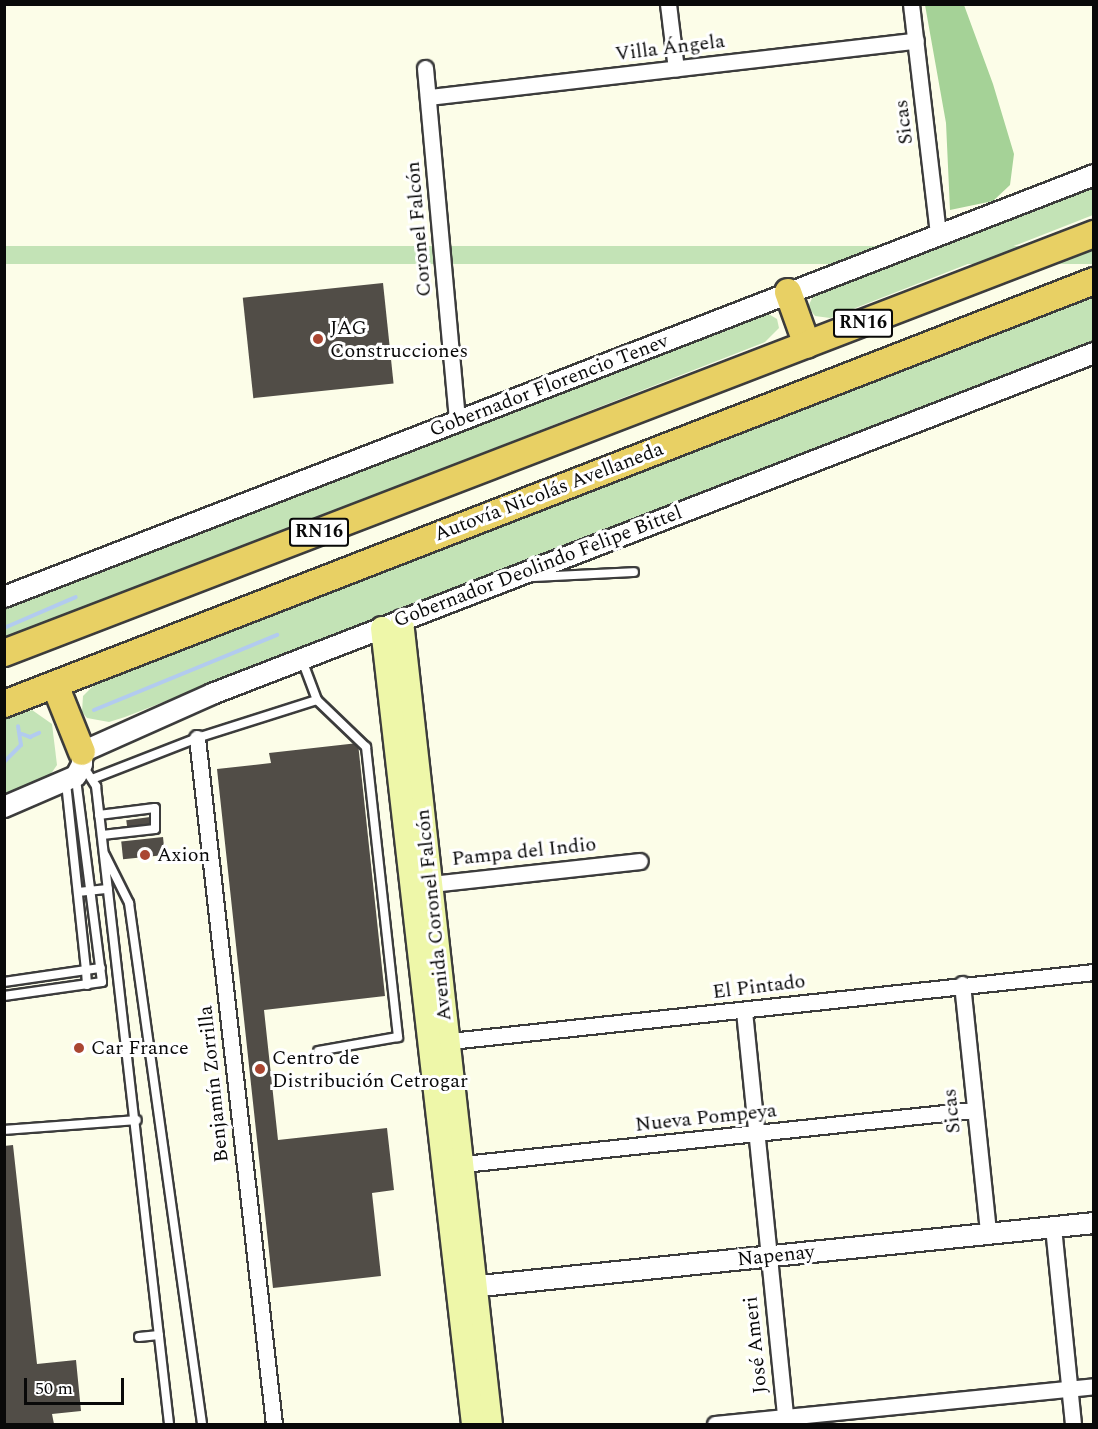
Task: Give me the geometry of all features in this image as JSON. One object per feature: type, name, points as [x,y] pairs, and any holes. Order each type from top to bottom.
[{"type":"highway","name":"RN16","points":[[4,653],[1094,234]]},
{"type":"highway","name":"Autovía Nicolás Avellaneda","points":[[4,704],[1094,281]]},
{"type":"highway","points":[[788,292],[807,345]]},
{"type":"highway","points":[[55,685],[79,770]]},
{"type":"main road","name":"Avenida Coronel Falcón","points":[[392,624],[467,1287],[491,1425]]},
{"type":"main road","name":"Avenida Coronel Falcón","points":[[467,1287],[473,1425]]},
{"type":"street","points":[[668,4],[676,69]]},
{"type":"street","name":"Sicas","points":[[911,4],[938,235]]},
{"type":"street","name":"Villa Ángela","points":[[429,97],[916,41]]},
{"type":"street","name":"Coronel Falcón","points":[[425,68],[457,422]]},
{"type":"street","name":"Gobernador Florencio Tenev","points":[[4,597],[1094,175]]},
{"type":"street","name":"Gobernador Deolindo Felipe Bittel","points":[[4,807],[302,659],[1094,353]]},
{"type":"street","name":"Benjamín Zorrilla","points":[[197,738],[274,1425]]},
{"type":"street","name":"Pampa del Indio","points":[[421,885],[640,861]]},
{"type":"street","name":"El Pintado","points":[[439,1042],[744,1011],[962,984],[1094,972]]},
{"type":"street","name":"Sicas","points":[[962,984],[973,1110],[988,1233]]},
{"type":"street","name":"José Ameri","points":[[744,1011],[786,1421]]},
{"type":"street","name":"Nueva Pompeya","points":[[453,1166],[973,1110]]},
{"type":"street","name":"Napenay","points":[[467,1287],[1094,1223]]},
{"type":"street","points":[[1053,1227],[1073,1425]]},
{"type":"street","points":[[715,1425],[786,1421],[1094,1386]]},
{"type":"lane","points":[[505,579],[634,572]]},
{"type":"lane","points":[[302,659],[317,700],[366,747],[398,1037],[318,1051]]},
{"type":"lane","points":[[79,770],[197,738],[317,700]]},
{"type":"lane","points":[[79,770],[99,815],[102,835],[137,1120],[169,1425]]},
{"type":"lane","points":[[79,770],[102,982]]},
{"type":"lane","points":[[79,770],[78,892],[87,985]]},
{"type":"lane","points":[[99,815],[155,808],[155,829],[102,835]]},
{"type":"lane","points":[[104,853],[129,903],[202,1425]]},
{"type":"lane","points":[[78,892],[108,889]]},
{"type":"lane","points":[[4,982],[101,968]]},
{"type":"lane","points":[[4,996],[119,979]]},
{"type":"lane","points":[[7,1130],[42,1130],[137,1120]]},
{"type":"lane","points":[[139,1337],[159,1335]]},
{"type":"green space","points":[[925,5],[964,5],[993,84],[1014,154],[1010,185],[993,201],[950,210],[946,123]]},
{"type":"green space","points":[[1093,186],[1093,215],[830,318],[815,316],[808,307],[813,296],[840,281]]},
{"type":"green space","points":[[4,246],[1093,246],[1093,264],[4,264]]},
{"type":"green space","points":[[1093,298],[1093,341],[125,717],[109,722],[87,718],[82,712],[83,696],[94,685]]},
{"type":"green space","points":[[767,313],[777,319],[779,328],[765,342],[5,640],[5,609]]},
{"type":"green space","points":[[32,710],[52,724],[57,765],[48,778],[5,797],[5,719]]},
{"type":"building","name":"JAG Construcciones","points":[[383,283],[394,383],[253,398],[243,298]]},
{"type":"building","name":"Centro de Distribución Cetrogar","points":[[358,743],[385,996],[264,1010],[278,1140],[387,1128],[394,1190],[372,1193],[381,1276],[273,1288],[217,769],[271,763],[269,753]]},
{"type":"building","points":[[150,817],[151,824],[127,827],[126,820]]},
{"type":"building","points":[[163,837],[165,855],[123,859],[121,841]]},
{"type":"building","points":[[13,1145],[37,1364],[76,1360],[81,1411],[52,1414],[54,1424],[4,1424],[4,1146]]},
{"type":"waterway","points":[[4,628],[76,597]]},
{"type":"waterway","points":[[94,710],[277,635]]},
{"type":"waterway","points":[[4,762],[21,745],[18,726]]},
{"type":"waterway","points":[[22,734],[30,737],[39,733]]},
{"type":"place","name":"JAG Construcciones","points":[[318,339]]},
{"type":"place","name":"Axion","points":[[145,855]]},
{"type":"place","name":"Car France","points":[[79,1048]]},
{"type":"place","name":"Centro de Distribución Cetrogar","points":[[260,1069]]}]
